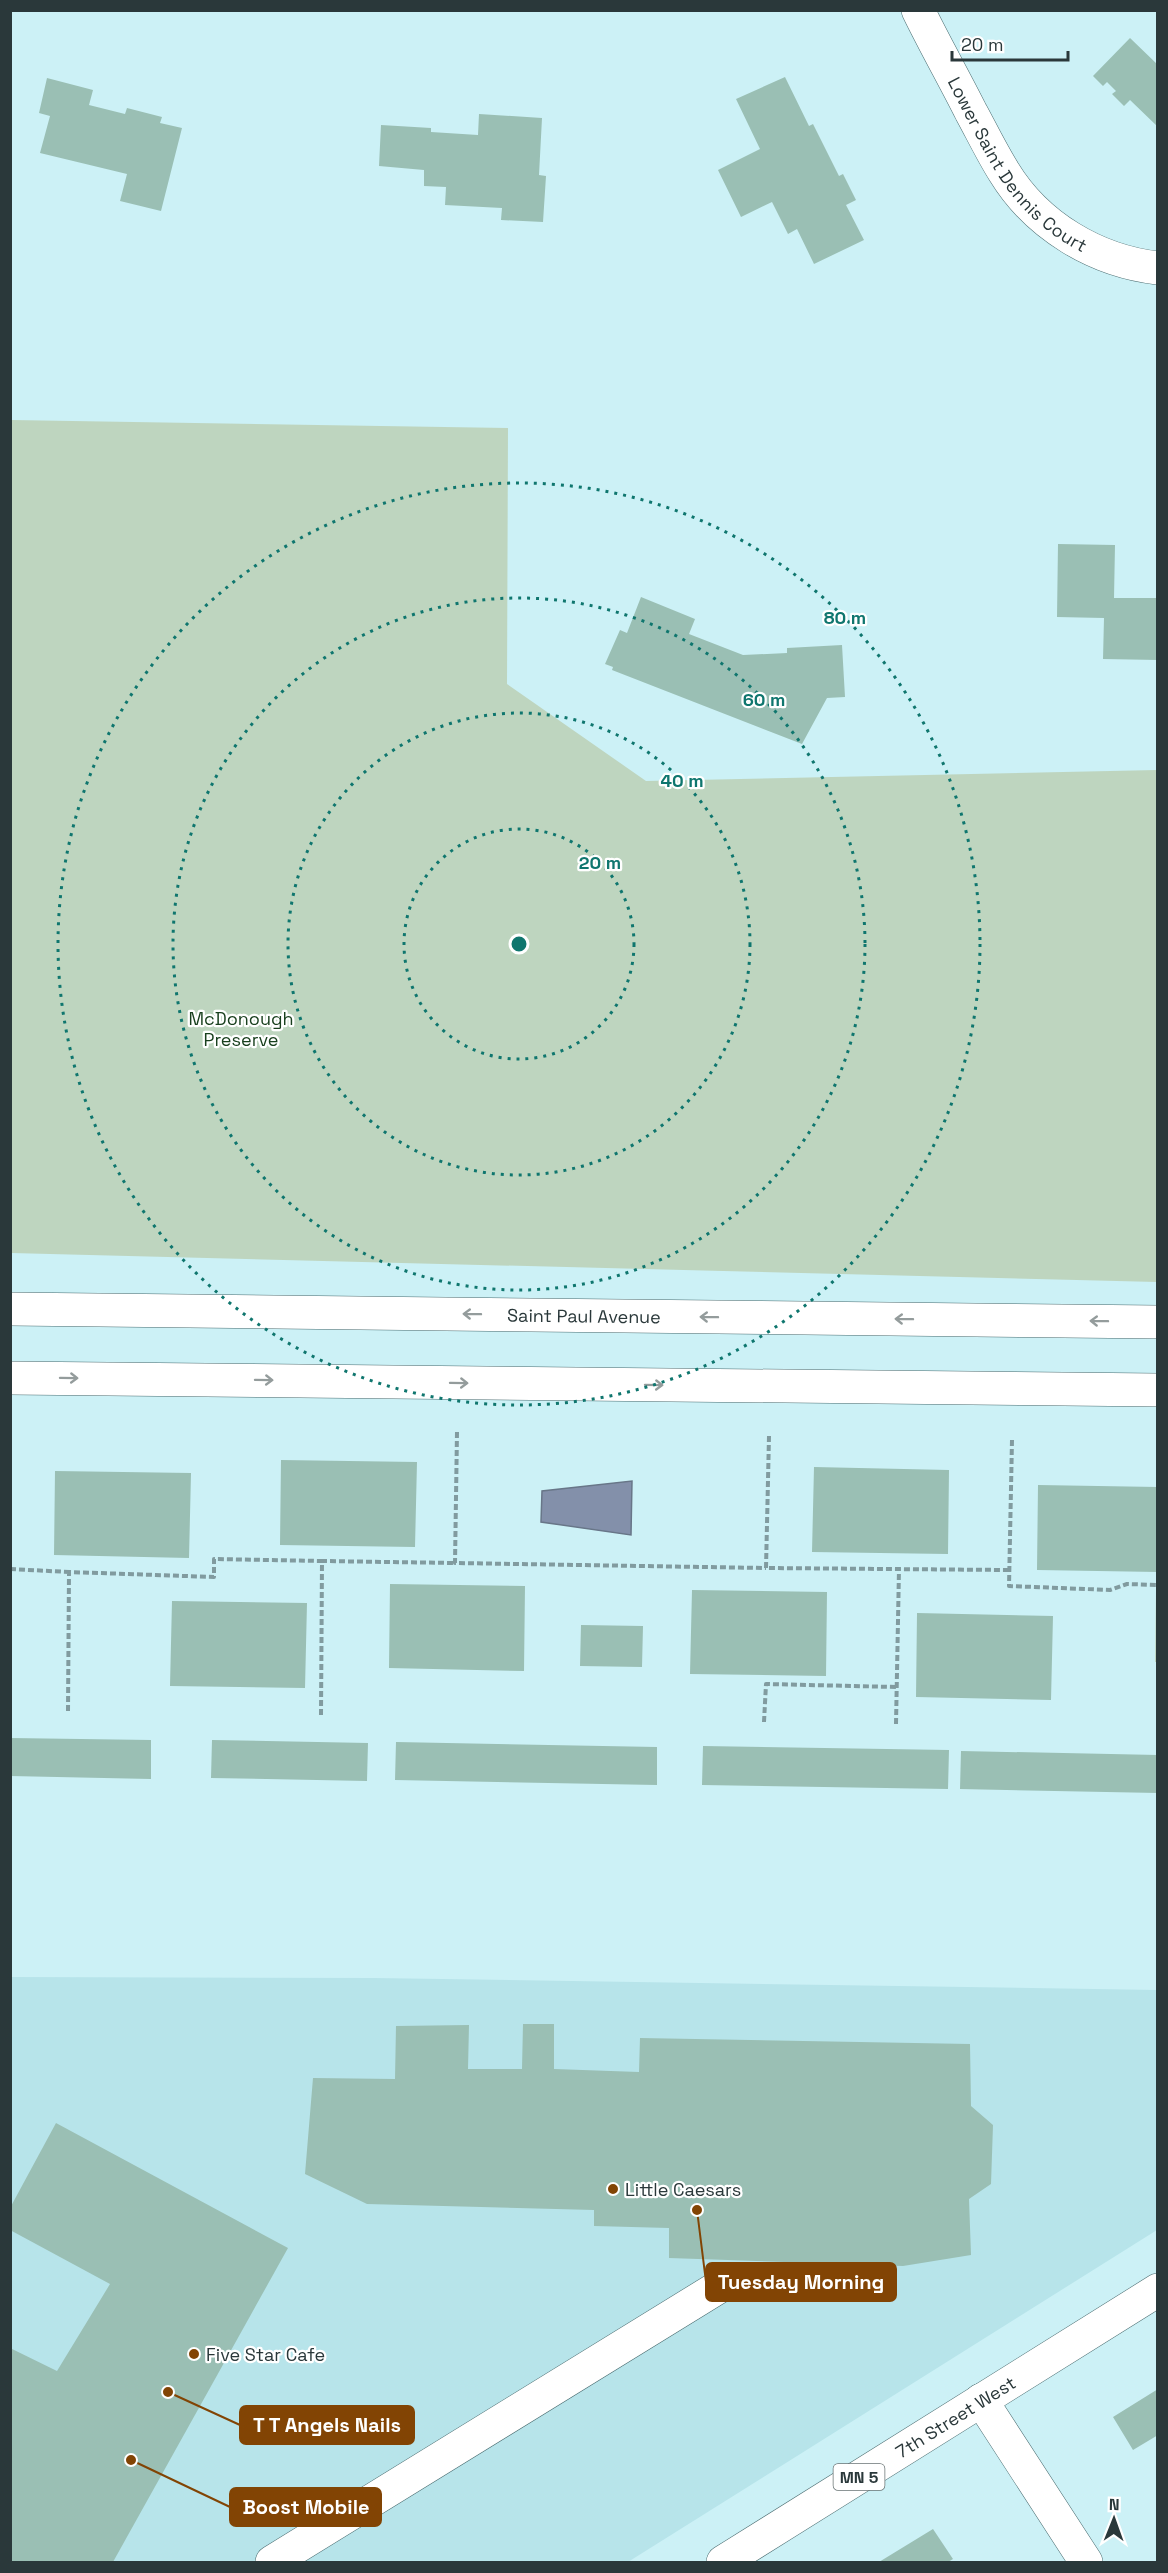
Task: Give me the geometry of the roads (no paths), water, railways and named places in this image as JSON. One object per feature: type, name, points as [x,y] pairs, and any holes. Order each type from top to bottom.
[{"type":"street","name":"Lower Saint Dennis Court","points":[[918,10],[1004,173],[1030,207],[1062,233],[1099,254],[1140,266],[1158,268]]},
{"type":"street","name":"Saint Paul Avenue","points":[[10,1309],[1158,1322]]},
{"type":"street","points":[[10,1378],[1158,1390]]},
{"type":"street","points":[[272,2562],[730,2280]]},
{"type":"street","name":"7th Street West","points":[[723,2562],[1158,2290]]},
{"type":"street","points":[[981,2400],[1086,2562]]},
{"type":"place","name":"Little Caesars","points":[[613,2189]]},
{"type":"place","name":"Tuesday Morning","points":[[697,2210]]},
{"type":"place","name":"Five Star Cafe","points":[[194,2354]]},
{"type":"place","name":"T T Angels Nails","points":[[168,2392]]},
{"type":"place","name":"Boost Mobile","points":[[131,2460]]},
{"type":"park label","name":"McDonough Preserve","points":[[241,1028]]}]
